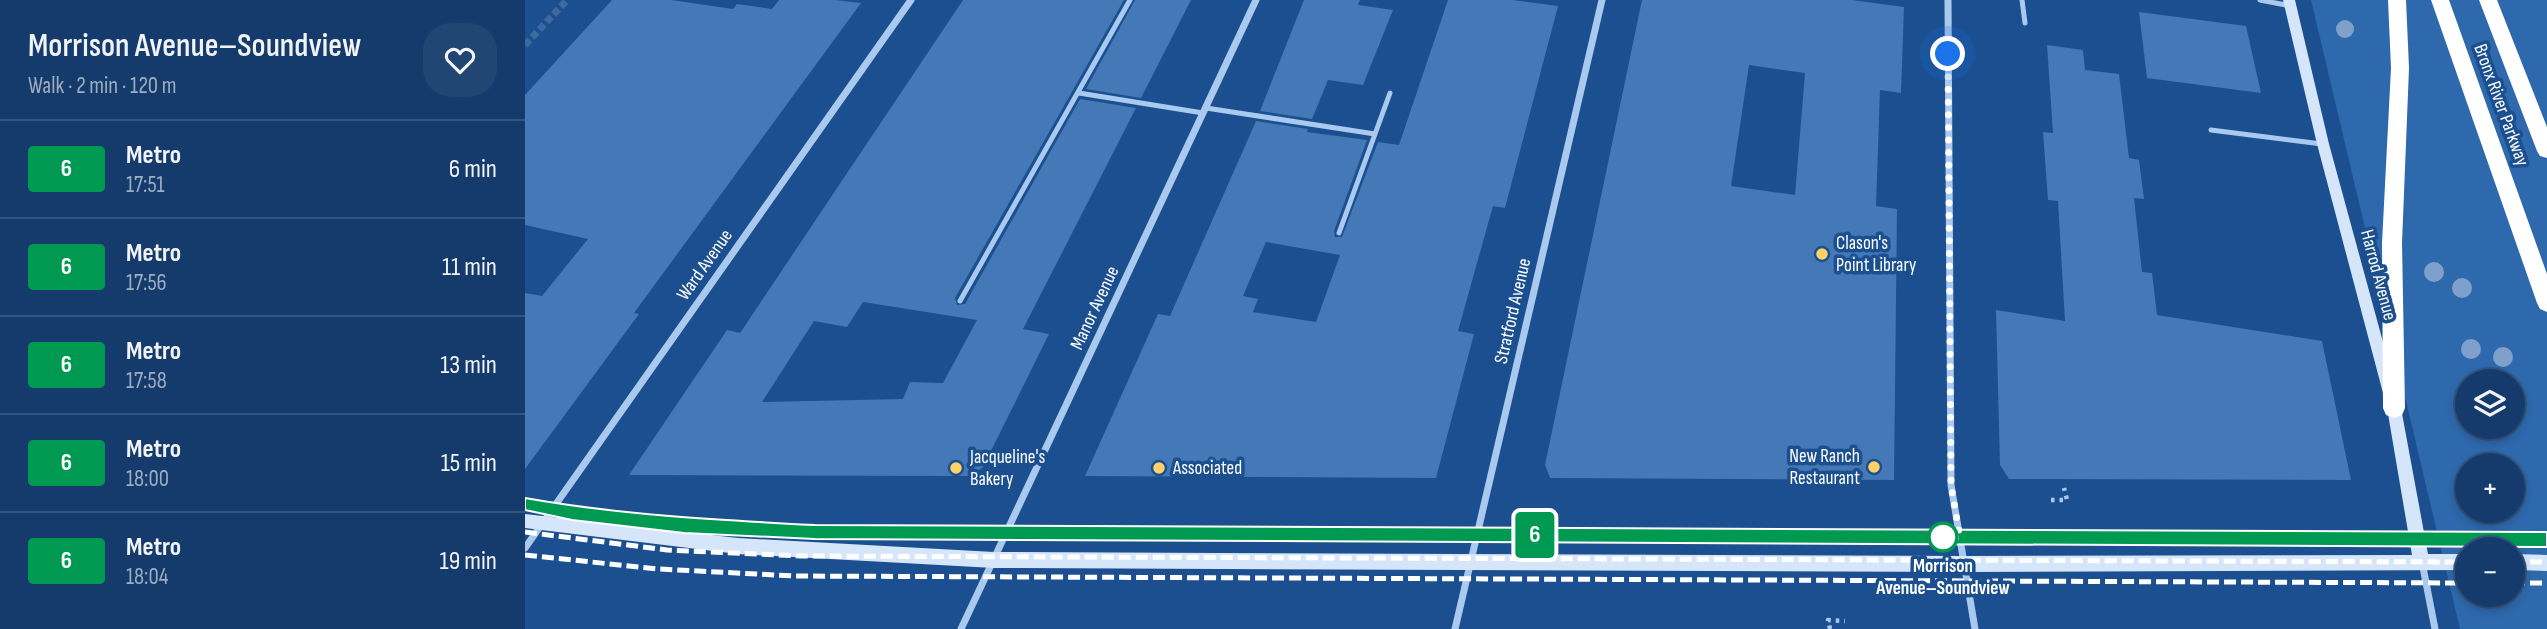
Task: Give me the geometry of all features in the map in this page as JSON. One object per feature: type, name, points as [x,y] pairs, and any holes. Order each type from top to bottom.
[{"type":"highway","points":[[2393,408],[2392,243],[2400,68],[2397,0]]},
{"type":"highway","name":"Bronx River Parkway","points":[[2439,0],[2547,303]]},
{"type":"highway","name":"Bronx River Parkway","points":[[2488,0],[2547,151]]},
{"type":"main road","name":"Harrod Avenue","points":[[2290,3],[2323,144],[2393,408],[2421,562]]},
{"type":"main road","points":[[533,523],[738,546],[994,560],[1964,564],[2455,562]]},
{"type":"main road","points":[[2525,562],[2547,562]]},
{"type":"street","name":"Ward Avenue","points":[[525,548],[533,523],[911,0]]},
{"type":"street","name":"Manor Avenue","points":[[961,629],[1256,0]]},
{"type":"street","name":"Stratford Avenue","points":[[1455,629],[1602,0]]},
{"type":"street","points":[[1948,0],[1951,485],[1975,629]]},
{"type":"street","points":[[2421,562],[2435,629]]},
{"type":"lane","points":[[960,302],[1130,0]]},
{"type":"lane","points":[[2022,0],[2025,23]]},
{"type":"lane","points":[[2260,0],[2290,3]]},
{"type":"lane","points":[[1079,93],[1375,134]]},
{"type":"lane","points":[[1339,233],[1390,93]]},
{"type":"lane","points":[[2211,130],[2323,144]]},
{"type":"path","points":[[2051,500],[2067,500],[2064,488]]},
{"type":"path","points":[[1830,629],[1828,620],[1845,621]]},
{"type":"shaded area","points":[[2311,0],[2547,0],[2547,629],[2460,629]]},
{"type":"building","points":[[612,0],[671,0],[733,9],[737,4],[772,9],[779,0],[861,3],[634,313],[639,314],[525,469],[525,293],[542,296],[588,239],[525,225],[525,95]]},
{"type":"building","points":[[963,0],[1124,0],[955,298],[957,305],[965,304],[1080,99],[1136,108],[1023,329],[1049,334],[983,467],[971,476],[629,475],[727,330],[740,333]],"holes":[[[863,302],[977,320],[943,383],[910,382],[903,399],[762,402],[814,321],[847,327]]]},
{"type":"building","points":[[1135,0],[1191,0],[1141,98],[1086,89]]},
{"type":"building","points":[[1304,0],[1360,0],[1358,5],[1393,10],[1363,85],[1328,80],[1312,119],[1260,111]]},
{"type":"building","points":[[1448,0],[1512,0],[1558,6],[1505,208],[1493,206],[1458,331],[1474,334],[1436,478],[1085,476],[1158,314],[1170,316],[1256,121],[1308,129],[1307,132],[1367,140],[1334,231],[1335,237],[1342,237],[1378,142],[1399,145]],"holes":[[[1266,242],[1340,255],[1316,322],[1253,312],[1258,299],[1243,296]]]},
{"type":"building","points":[[1642,0],[1852,0],[1904,7],[1901,93],[1880,90],[1876,206],[1897,209],[1894,480],[1550,478],[1545,465]],"holes":[[[1749,65],[1805,73],[1795,195],[1731,186]]]},
{"type":"building","points":[[2139,12],[2246,26],[2261,93],[2147,78]]},
{"type":"building","points":[[2047,45],[2083,50],[2085,70],[2119,74],[2129,158],[2139,160],[2144,199],[2134,198],[2142,272],[2152,273],[2157,315],[2322,341],[2351,480],[2009,479],[2000,465],[1996,310],[2065,321],[2058,201],[2048,200],[2043,132],[2053,133]]},
{"type":"tunnel","points":[[525,45],[567,0]]},
{"type":"railway","points":[[525,505],[633,520],[815,532],[2547,539]]},
{"type":"railway","points":[[525,532],[667,550],[801,556],[2455,562]]},
{"type":"railway","points":[[525,555],[658,569],[795,576],[2455,583]]},
{"type":"railway","points":[[2525,562],[2547,562]]},
{"type":"railway","points":[[2525,583],[2547,583]]},
{"type":"metro line","name":"6","points":[[525,505],[684,526],[815,532],[2547,539]]},
{"type":"place","name":"Clason's Point Library","points":[[1822,254]]},
{"type":"place","name":"New Ranch Restaurant","points":[[1874,467]]},
{"type":"place","name":"Jacqueline's Bakery","points":[[956,468]]},
{"type":"place","name":"Associated","points":[[1159,468]]},
{"type":"place","name":"Morrison Avenue–Soundview","points":[[1943,537]]},
{"type":"route","points":[[1943,537],[1960,538],[1951,485],[1948,54]]}]
